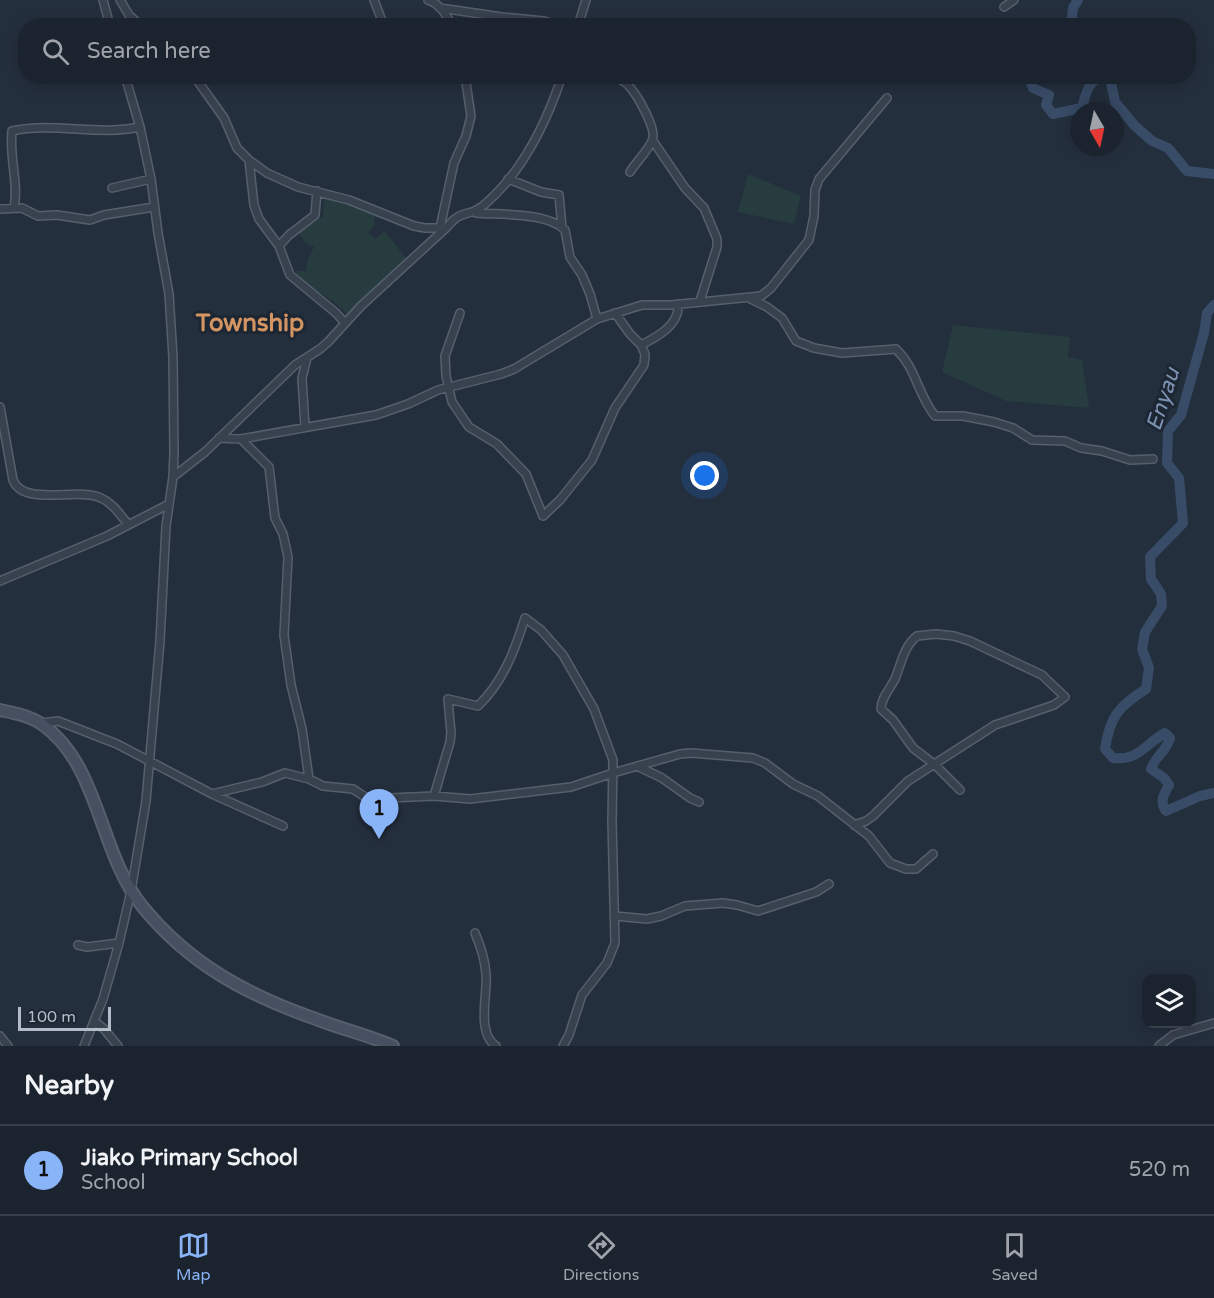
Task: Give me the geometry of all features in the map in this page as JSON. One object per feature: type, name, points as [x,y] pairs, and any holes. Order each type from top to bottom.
[{"type":"street","points":[[103,0],[108,18]]},
{"type":"street","points":[[120,0],[132,18]]},
{"type":"street","points":[[374,0],[381,18]]},
{"type":"street","points":[[428,0],[435,3],[447,18]]},
{"type":"street","points":[[580,18],[586,0]]},
{"type":"street","points":[[1004,8],[1014,0]]},
{"type":"street","points":[[440,8],[512,18]]},
{"type":"street","points":[[84,1046],[103,999],[119,943],[131,891],[146,801],[173,477],[174,395],[171,320],[151,179],[140,127],[127,84]]},
{"type":"street","points":[[200,84],[224,118],[234,144],[249,160],[267,173],[298,188],[349,200],[414,225],[425,228],[443,228]]},
{"type":"street","points":[[443,228],[451,172],[466,136],[471,116],[466,84]]},
{"type":"street","points":[[476,213],[491,200],[531,147],[552,106],[559,84]]},
{"type":"street","points":[[627,84],[634,92],[652,125],[653,141],[685,188],[704,208],[717,239],[717,247],[700,301]]},
{"type":"street","points":[[219,438],[241,439],[392,410],[448,388],[514,369],[597,319],[642,305],[761,296],[771,288],[809,240],[812,231],[815,190],[819,179],[887,98]]},
{"type":"street","points":[[14,208],[16,196],[10,152],[12,131],[42,126],[119,130],[140,127]]},
{"type":"street","points":[[630,172],[653,141]]},
{"type":"street","points":[[249,160],[254,205],[259,219],[279,246],[290,275],[345,323]]},
{"type":"street","points":[[112,188],[151,179]]},
{"type":"street","points":[[508,179],[541,192],[559,195],[562,227],[570,257],[582,275],[597,319]]},
{"type":"street","points":[[279,246],[289,235],[315,215],[317,191]]},
{"type":"street","points":[[0,209],[26,209],[38,216],[57,215],[90,220],[104,215],[154,207]]},
{"type":"street","points":[[173,477],[219,438],[295,364],[320,350],[443,228],[460,216],[476,213],[512,214],[543,219],[562,227]]},
{"type":"street","points":[[749,298],[782,318],[796,341],[814,348],[842,353],[896,350],[908,362],[921,396],[934,416],[963,416],[994,422],[1013,428],[1032,440],[1065,441],[1082,448],[1102,451],[1130,460],[1154,459]]},
{"type":"street","points":[[640,345],[659,336],[673,322],[677,315],[678,304]]},
{"type":"street","points":[[460,313],[445,356],[448,388],[452,402],[469,427],[497,444],[526,474],[543,516],[560,500],[592,460],[615,408],[644,365],[645,354],[640,345],[615,313]]},
{"type":"street","points":[[305,427],[302,378],[307,358]]},
{"type":"street","points":[[0,407],[13,480],[20,490],[35,495],[68,493],[100,497],[128,524]]},
{"type":"street","points":[[241,439],[269,467],[275,518],[283,534],[287,550],[284,635],[309,779]]},
{"type":"street","points":[[0,581],[107,536],[169,504]]},
{"type":"street","points":[[434,796],[450,742],[448,699],[478,706],[486,699],[501,677],[525,618],[541,630],[558,648],[594,709],[612,756],[615,943],[612,953],[582,995],[563,1046]]},
{"type":"street","points":[[854,825],[873,816],[908,781],[934,764],[995,725],[1054,705],[1065,697],[1042,675],[970,641],[936,633],[917,636],[907,648],[880,709],[893,720],[913,748],[934,764],[960,790]]},
{"type":"street","points":[[0,710],[42,723],[60,739],[84,778],[113,856],[131,891],[175,943],[218,974],[287,1008],[393,1046]]},
{"type":"street","points":[[42,723],[52,721],[65,724],[117,744],[212,794],[283,826]]},
{"type":"street","points":[[212,794],[262,782],[285,773],[309,779],[323,786],[353,789],[369,799],[434,796],[470,799],[577,786],[613,773],[686,753],[753,758],[765,763],[793,784],[818,796],[869,836],[887,860],[895,866],[915,869],[933,854]]},
{"type":"street","points":[[637,766],[662,778],[699,802]]},
{"type":"street","points":[[615,916],[647,919],[685,906],[731,903],[758,911],[816,892],[829,884]]},
{"type":"street","points":[[475,933],[483,951],[487,976],[485,1020],[489,1037],[496,1046]]},
{"type":"street","points":[[78,945],[87,947],[119,943]]},
{"type":"street","points":[[94,1021],[118,1046]]},
{"type":"street","points":[[1159,1046],[1173,1035],[1214,1023]]},
{"type":"street","points":[[0,1036],[8,1046]]},
{"type":"green space","points":[[748,174],[801,196],[794,224],[738,212]]},
{"type":"green space","points":[[324,195],[379,211],[378,217],[374,218],[375,226],[368,233],[375,239],[385,231],[408,261],[347,316],[340,307],[305,282],[295,271],[307,271],[307,262],[314,247],[305,242],[299,233],[323,217]]},
{"type":"green space","points":[[953,325],[1070,337],[1068,357],[1082,360],[1089,408],[1006,401],[942,372]]},
{"type":"waterway","name":"Enyau","points":[[1072,18],[1073,8],[1078,0]]},
{"type":"waterway","name":"Enyau","points":[[1031,84],[1033,88],[1049,95],[1046,105],[1053,114],[1082,108],[1086,92],[1091,84]]},
{"type":"waterway","name":"Enyau","points":[[1111,84],[1115,102],[1134,125],[1152,141],[1168,148],[1187,171],[1214,174]]},
{"type":"waterway","name":"Enyau","points":[[1214,305],[1207,313],[1204,333],[1181,415],[1168,431],[1167,463],[1179,478],[1183,523],[1150,557],[1151,579],[1161,594],[1162,606],[1145,632],[1142,649],[1149,668],[1146,689],[1117,713],[1110,728],[1105,749],[1113,758],[1129,757],[1165,733],[1170,738],[1151,769],[1164,778],[1169,785],[1163,801],[1166,811],[1200,796],[1214,793]]},
{"type":"place","name":"Jiako Primary School","points":[[379,839]]},
{"type":"district","name":"Township","points":[[250,323]]}]
